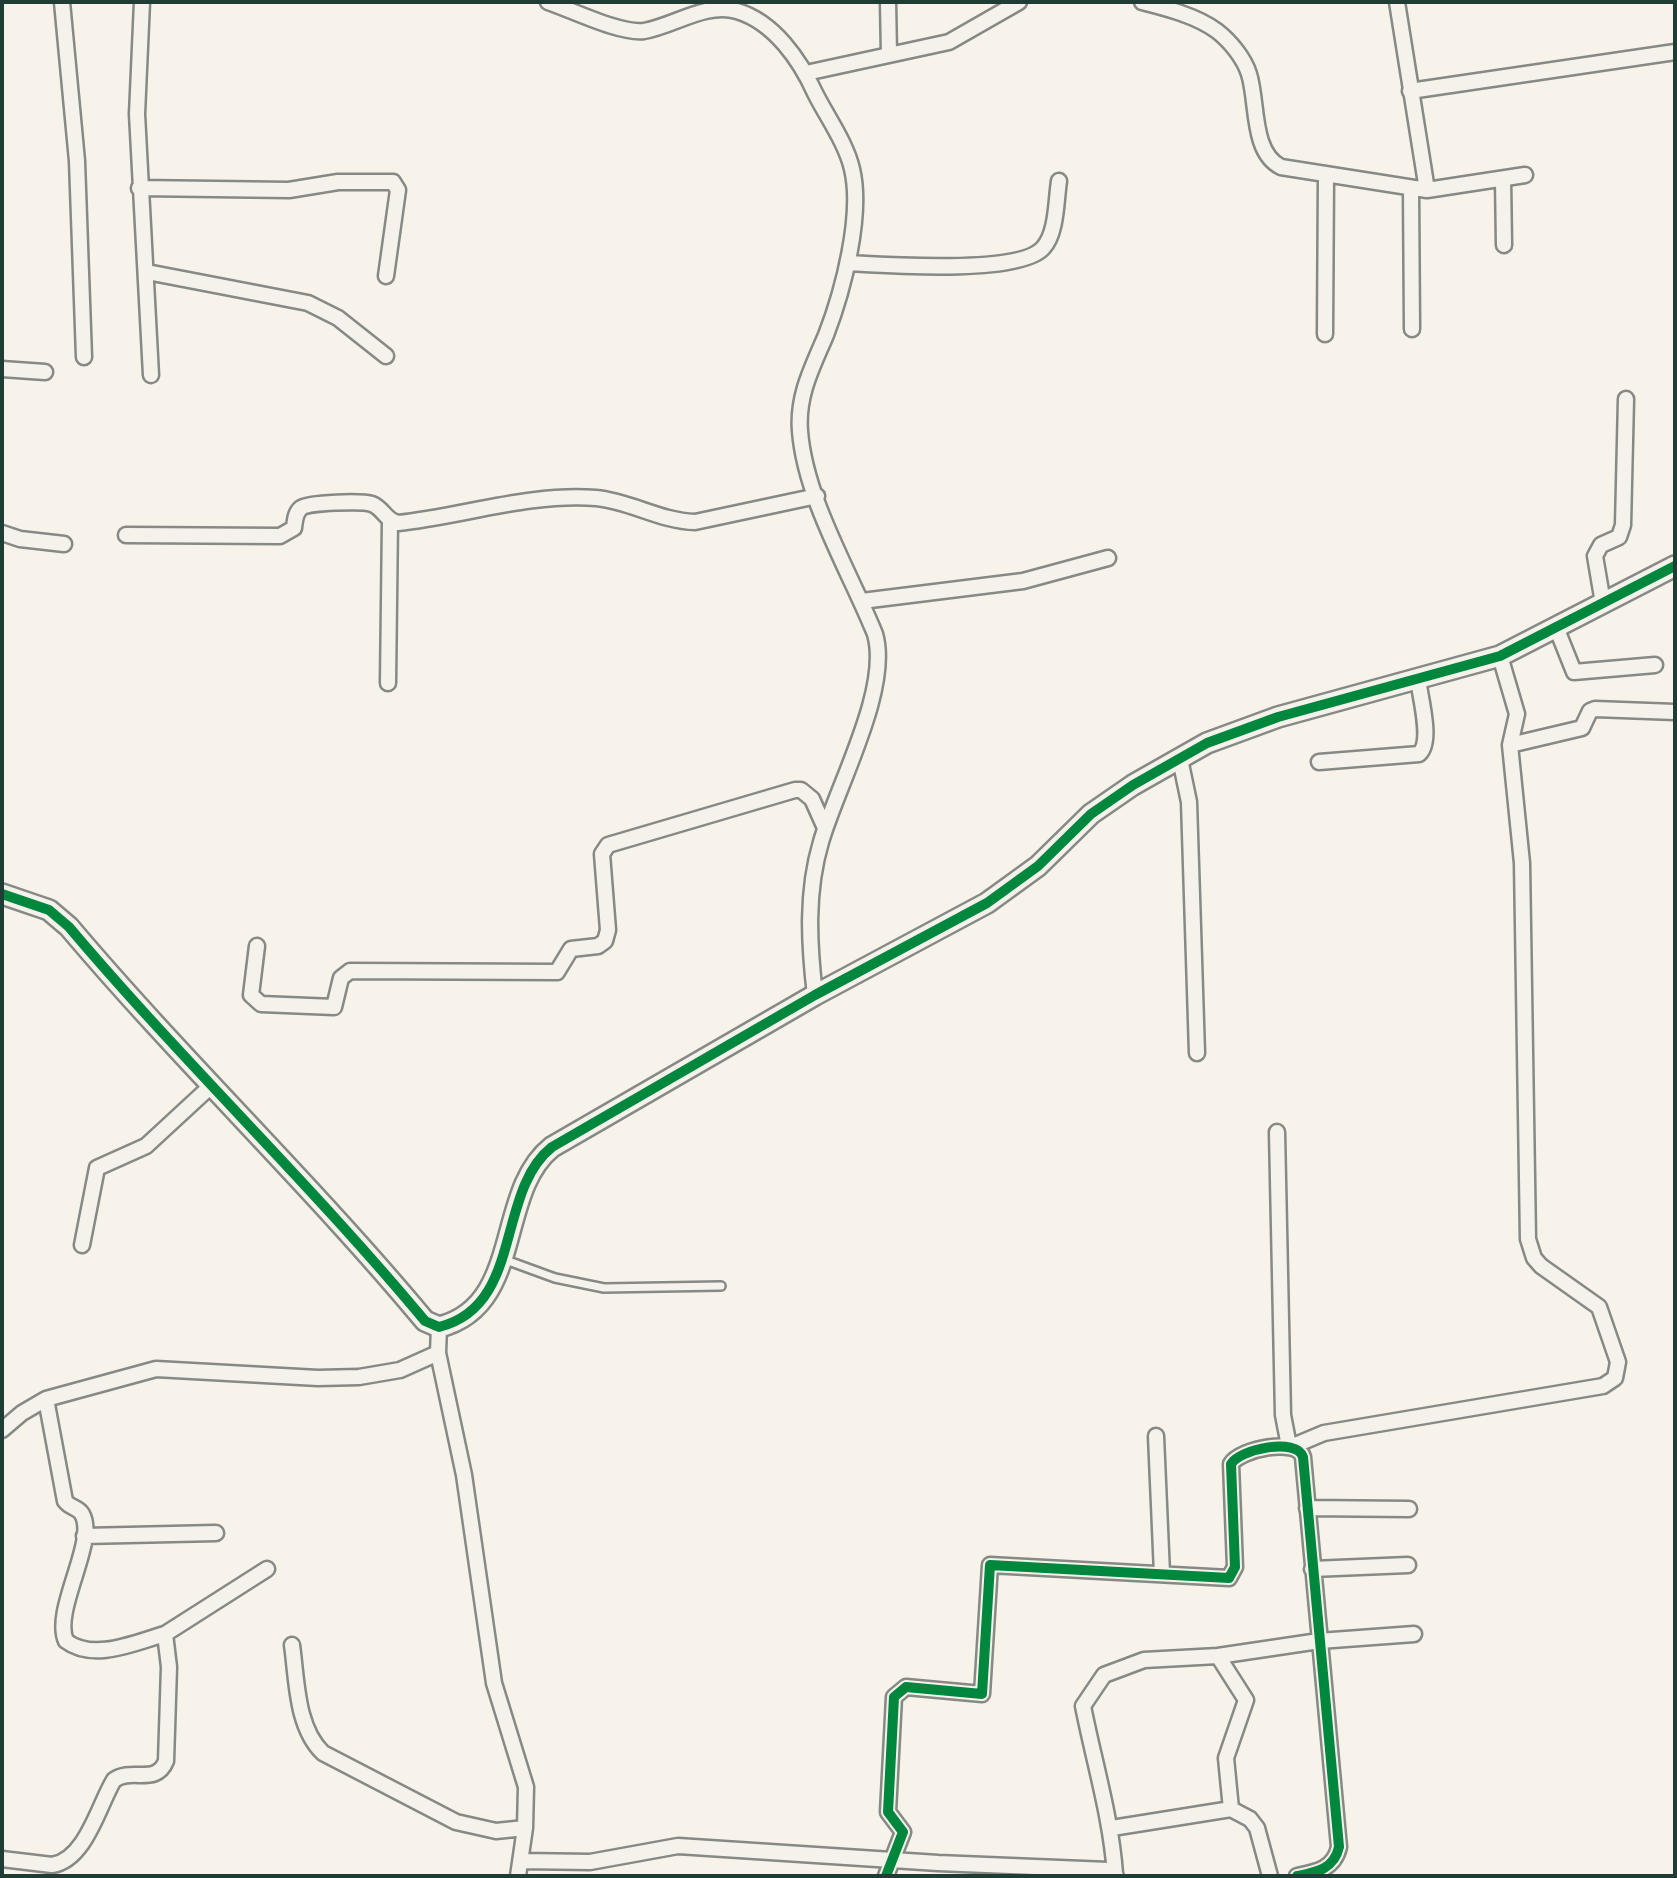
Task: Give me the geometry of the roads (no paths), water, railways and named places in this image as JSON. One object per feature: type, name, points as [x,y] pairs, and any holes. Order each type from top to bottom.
[{"type":"street","points":[[62,2],[77,162],[84,357]]},
{"type":"street","points":[[142,2],[137,76],[139,188],[147,272],[151,375]]},
{"type":"street","points":[[548,2],[640,31],[736,6],[769,30],[806,73],[851,166],[854,192],[848,263],[836,309],[802,394],[800,432],[817,496],[878,644],[879,668],[863,727],[825,828],[810,902],[810,948],[815,995]]},
{"type":"street","points":[[888,2],[889,54]]},
{"type":"street","points":[[806,73],[949,41],[1019,2]]},
{"type":"street","points":[[1142,2],[1191,18],[1217,31],[1236,50],[1249,72],[1267,156],[1281,167],[1427,190],[1525,175]]},
{"type":"street","points":[[1397,2],[1427,190]]},
{"type":"street","points":[[1410,91],[1675,52]]},
{"type":"street","points":[[1325,334],[1326,176]]},
{"type":"street","points":[[1503,178],[1504,244]]},
{"type":"street","points":[[848,263],[906,266],[987,264],[1027,258],[1044,247],[1050,238],[1059,181]]},
{"type":"street","points":[[139,188],[289,190],[338,182],[393,182],[398,190],[386,275]]},
{"type":"street","points":[[1411,189],[1412,329]]},
{"type":"street","points":[[147,272],[308,303],[338,318],[386,356]]},
{"type":"street","points":[[2,369],[45,372]]},
{"type":"street","points":[[1603,603],[1595,556],[1601,545],[1619,537],[1623,525],[1626,399]]},
{"type":"street","points":[[390,521],[406,522],[505,504],[576,498],[627,503],[673,519],[695,522],[817,496]]},
{"type":"street","points":[[126,535],[285,535],[294,528],[296,514],[302,508],[321,504],[367,503],[379,507],[390,521],[388,683]]},
{"type":"street","points":[[2,533],[20,540],[64,544]]},
{"type":"street","points":[[862,601],[1011,583],[1108,558]]},
{"type":"street","points":[[2,894],[59,917],[211,1086],[354,1236],[425,1321],[439,1327],[465,1314],[493,1283],[503,1259],[526,1177],[539,1157],[627,1102],[815,995],[987,902],[1038,866],[1091,814],[1180,758],[1207,743],[1278,717],[1500,656],[1675,566]]},
{"type":"street","points":[[1556,627],[1574,672],[1655,665]]},
{"type":"street","points":[[886,1876],[903,1832],[888,1812],[894,1698],[906,1687],[982,1694],[990,1565],[1224,1580],[1233,1576],[1236,1567],[1231,1464],[1245,1452],[1291,1446],[1324,1433],[1604,1386],[1615,1377],[1618,1362],[1600,1307],[1541,1266],[1534,1258],[1528,1239],[1522,863],[1520,814],[1510,745],[1517,714],[1500,656]]},
{"type":"street","points":[[1319,762],[1419,754],[1424,750],[1426,740],[1418,679]]},
{"type":"street","points":[[1510,745],[1582,728],[1590,711],[1595,709],[1675,712]]},
{"type":"street","points":[[1180,758],[1189,802],[1197,1052]]},
{"type":"street","points":[[257,946],[251,995],[261,1004],[334,1007],[341,978],[350,971],[557,972],[571,950],[598,946],[605,941],[608,930],[602,854],[608,845],[795,790],[801,790],[811,799],[825,828]]},
{"type":"street","points":[[82,1245],[97,1168],[146,1146],[211,1086]]},
{"type":"street","points":[[1276,1132],[1283,1415],[1291,1446],[1301,1451],[1303,1457],[1339,1847],[1336,1857],[1325,1869],[1297,1876]]},
{"type":"street","points":[[439,1327],[438,1353],[464,1475],[494,1683],[523,1770],[525,1828],[518,1876]]},
{"type":"street","points":[[2,1430],[22,1413],[46,1399],[156,1369],[318,1378],[359,1377],[400,1370],[438,1353]]},
{"type":"street","points":[[46,1399],[65,1501],[83,1516],[84,1536],[67,1606],[64,1636],[66,1641],[90,1650],[111,1649],[164,1634],[267,1569]]},
{"type":"street","points":[[1156,1436],[1162,1574]]},
{"type":"street","points":[[1307,1508],[1409,1509]]},
{"type":"street","points":[[84,1536],[216,1533]]},
{"type":"street","points":[[1312,1569],[1408,1565]]},
{"type":"street","points":[[2,1858],[52,1865],[60,1863],[90,1829],[118,1776],[155,1775],[161,1771],[166,1761],[169,1667],[164,1634]]},
{"type":"street","points":[[1116,1875],[1112,1828],[1095,1768],[1083,1706],[1104,1675],[1144,1660],[1218,1656],[1319,1641],[1414,1634]]},
{"type":"street","points":[[292,1646],[303,1716],[309,1735],[323,1752],[456,1822],[496,1831],[525,1828]]},
{"type":"street","points":[[1218,1656],[1246,1700],[1226,1758],[1231,1809]]},
{"type":"street","points":[[1112,1828],[1231,1809],[1250,1819],[1257,1828],[1270,1876]]},
{"type":"street","points":[[522,1861],[590,1861],[678,1846],[1108,1870],[1116,1875]]},
{"type":"lane","points":[[503,1259],[568,1282],[604,1288],[721,1286]]}]
